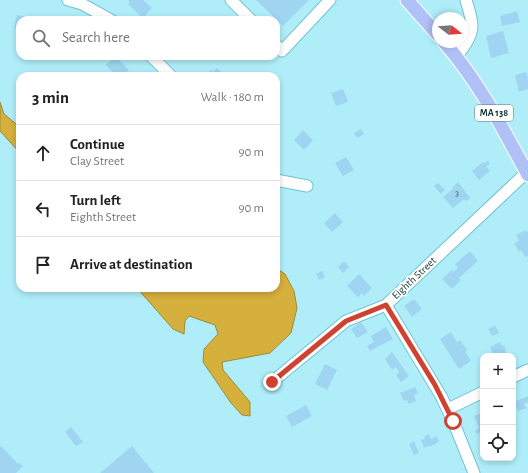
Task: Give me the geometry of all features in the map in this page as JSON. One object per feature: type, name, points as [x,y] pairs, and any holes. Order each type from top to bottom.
[{"type":"main road","points":[[407,0],[432,28]]},
{"type":"main road","name":"MA 138","points":[[449,48],[497,116],[527,174]]},
{"type":"street","points":[[68,0],[82,4],[104,16]]},
{"type":"street","points":[[231,0],[247,16]]},
{"type":"street","points":[[280,49],[282,51],[330,0]]},
{"type":"street","points":[[456,56],[469,39],[472,30],[472,21],[466,0]]},
{"type":"street","points":[[155,60],[167,72]]},
{"type":"street","name":"Eighth Street","points":[[272,382],[346,321],[386,305],[527,174]]},
{"type":"street","points":[[280,181],[307,186]]},
{"type":"street","points":[[386,305],[448,409],[474,473]]},
{"type":"street","points":[[516,376],[528,370]]},
{"type":"street","points":[[448,409],[480,393]]},
{"type":"shaded area","points":[[0,102],[4,114],[16,124],[16,149],[0,131]]},
{"type":"shaded area","points":[[280,271],[285,274],[294,291],[297,308],[291,333],[270,353],[222,362],[223,370],[250,402],[250,416],[242,415],[231,403],[203,362],[204,349],[218,334],[215,325],[189,316],[185,321],[184,334],[173,329],[141,292],[280,292]]},
{"type":"building","points":[[128,0],[143,0],[152,8],[145,16],[141,16],[128,4],[130,2]]},
{"type":"building","points":[[256,0],[309,0],[283,26],[280,23],[280,16],[273,16]]},
{"type":"building","points":[[517,11],[520,22],[502,26],[500,16]]},
{"type":"building","points":[[503,31],[509,53],[491,58],[486,36]]},
{"type":"building","points":[[111,60],[119,60],[129,70],[127,72],[112,72],[106,65]]},
{"type":"building","points":[[217,68],[221,72],[213,72]]},
{"type":"building","points":[[526,72],[528,78],[528,89],[519,92],[515,75]]},
{"type":"building","points":[[343,89],[348,102],[336,106],[331,93]]},
{"type":"building","points":[[361,129],[364,134],[357,138],[354,133]]},
{"type":"building","points":[[303,130],[313,140],[304,150],[294,140]]},
{"type":"building","points":[[346,157],[354,170],[343,176],[335,163]]},
{"type":"building","points":[[488,161],[490,164],[486,166],[490,171],[479,180],[472,171],[483,162]]},
{"type":"building","points":[[458,182],[470,198],[466,201],[464,199],[453,208],[443,197],[453,189],[452,188]]},
{"type":"building","points":[[438,183],[445,190],[441,194],[434,186]]},
{"type":"building","points":[[335,213],[343,222],[332,232],[324,223]]},
{"type":"building","points":[[526,230],[528,233],[528,256],[525,257],[521,250],[519,252],[514,243],[519,241],[516,235]]},
{"type":"building","points":[[470,251],[478,261],[459,278],[461,280],[452,289],[442,279],[452,270],[453,272],[458,268],[455,264]]},
{"type":"building","points":[[344,261],[349,267],[343,273],[338,267]]},
{"type":"building","points":[[322,271],[325,277],[319,280],[316,274]]},
{"type":"building","points":[[359,274],[372,288],[364,296],[362,293],[358,297],[347,286]]},
{"type":"building","points":[[414,299],[422,309],[412,317],[404,306]]},
{"type":"building","points":[[361,322],[368,332],[357,338],[351,329]]},
{"type":"building","points":[[495,326],[499,333],[492,336],[488,329]]},
{"type":"building","points":[[386,327],[393,339],[370,351],[367,346],[374,342],[371,336]]},
{"type":"building","points":[[451,332],[457,342],[460,340],[467,350],[465,352],[471,361],[459,369],[440,339]]},
{"type":"building","points":[[500,342],[502,346],[504,345],[506,353],[493,353],[490,347]]},
{"type":"building","points":[[392,352],[409,376],[401,382],[396,375],[399,372],[396,367],[392,370],[385,359]]},
{"type":"building","points":[[325,364],[337,370],[327,390],[315,384]]},
{"type":"building","points":[[415,387],[418,393],[414,395],[416,401],[409,404],[407,400],[404,401],[400,393]]},
{"type":"building","points":[[528,396],[528,402],[524,404],[527,408],[518,411],[516,401]]},
{"type":"building","points":[[306,405],[312,416],[292,427],[286,416]]},
{"type":"building","points":[[480,413],[480,432],[477,434],[475,431],[479,428],[474,416]]},
{"type":"building","points":[[71,427],[83,442],[76,446],[65,432]]},
{"type":"building","points":[[429,434],[431,439],[437,436],[439,442],[424,448],[421,440],[425,439],[424,437]]},
{"type":"building","points":[[414,441],[419,453],[414,455],[409,444]]},
{"type":"building","points":[[1,446],[18,464],[19,463],[23,466],[16,473],[0,473]]},
{"type":"building","points":[[132,446],[154,473],[100,473]]},
{"type":"route","points":[[272,382],[346,321],[386,305],[435,385],[453,421]]}]
